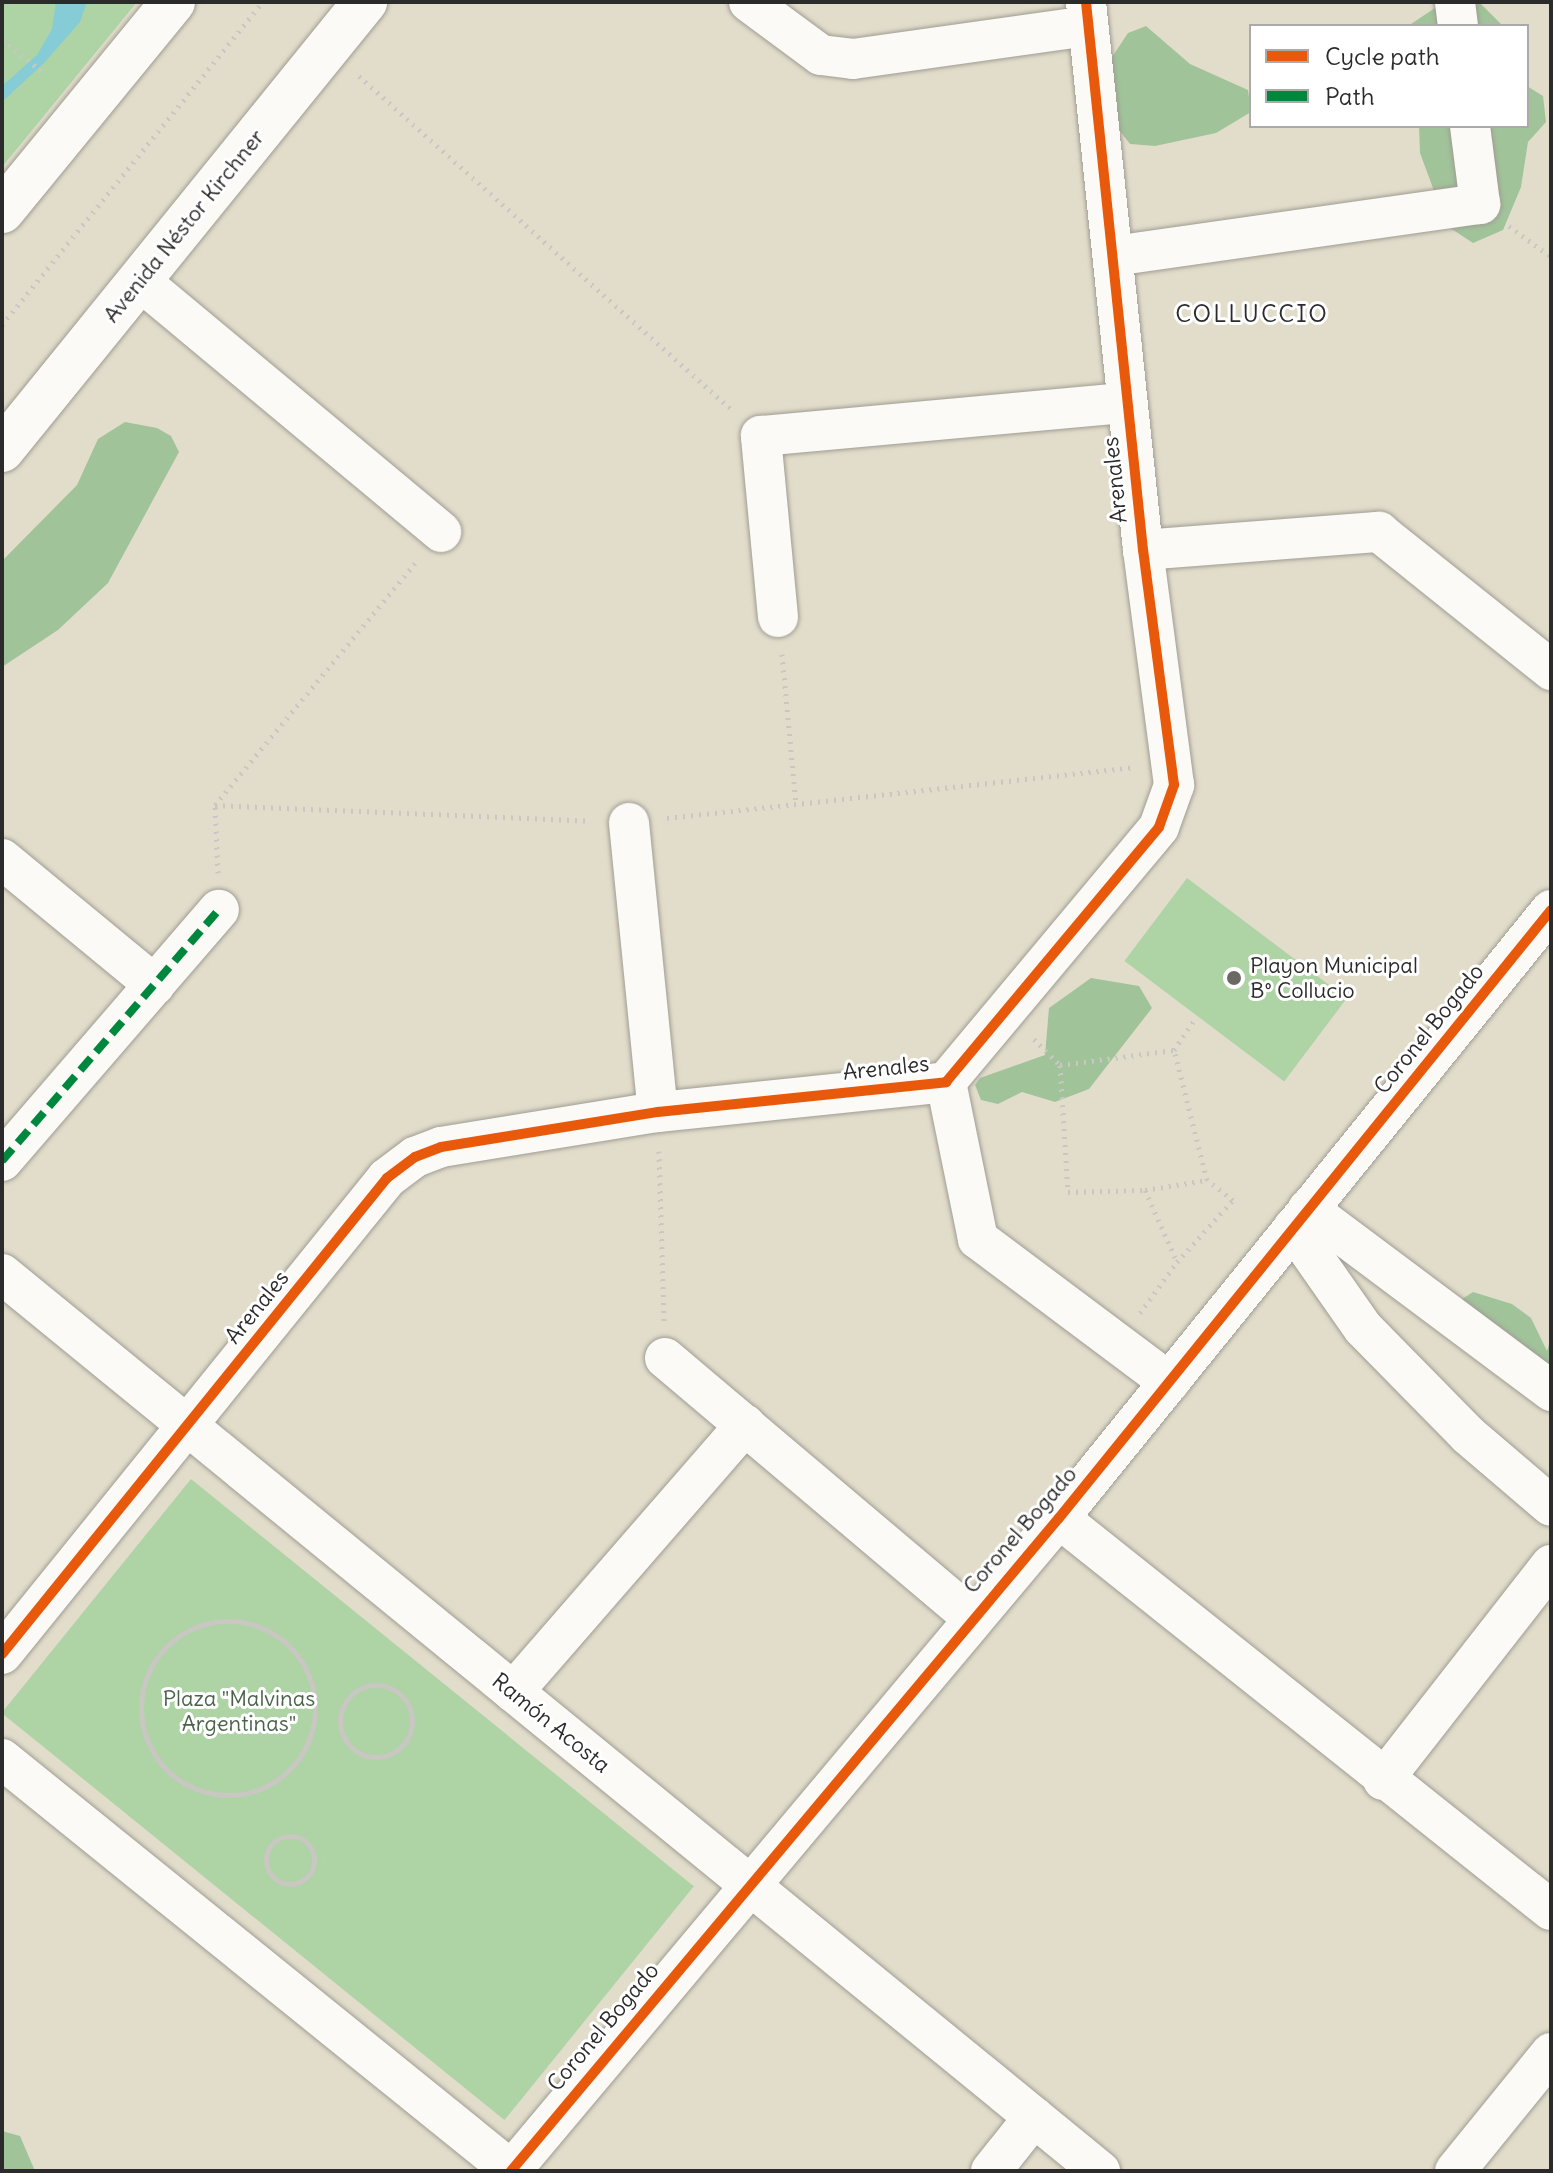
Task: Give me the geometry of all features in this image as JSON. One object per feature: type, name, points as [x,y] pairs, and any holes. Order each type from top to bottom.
[{"type":"main road","points":[[2,211],[173,2]]},
{"type":"main road","name":"Avenida Néstor Kirchner","points":[[2,450],[365,2]]},
{"type":"street","points":[[749,2],[821,55],[853,59],[1087,14]]},
{"type":"street","points":[[1455,2],[1458,24]]},
{"type":"street","name":"Arenales","points":[[2,1654],[387,1178],[415,1157],[441,1147],[658,1112],[946,1082],[1159,827],[1174,785],[1126,403],[1114,256],[1087,14]]},
{"type":"street","points":[[1114,256],[1480,204],[1470,128]]},
{"type":"street","points":[[140,281],[441,532]]},
{"type":"street","points":[[778,617],[761,436],[1126,403]]},
{"type":"street","points":[[1143,550],[1379,532],[1551,670]]},
{"type":"street","points":[[629,823],[658,1112]]},
{"type":"street","points":[[2,859],[155,985]]},
{"type":"street","points":[[2,1161],[219,910]]},
{"type":"street","name":"Coronel Bogado","points":[[512,2171],[971,1617],[1059,1518],[1551,910]]},
{"type":"street","points":[[946,1082],[978,1239],[1169,1382]]},
{"type":"street","points":[[1301,1219],[1551,1391]]},
{"type":"street","points":[[1301,1219],[1363,1328],[1468,1435],[1551,1506]]},
{"type":"street","name":"Ramón Acosta","points":[[2,1274],[1100,2171]]},
{"type":"street","points":[[665,1358],[971,1617]]},
{"type":"street","points":[[513,1692],[745,1425]]},
{"type":"street","points":[[1059,1518],[1383,1780],[1551,1910]]},
{"type":"street","points":[[1383,1780],[1551,1565]]},
{"type":"street","points":[[2,1759],[512,2171]]},
{"type":"street","points":[[1455,2171],[1551,2053]]},
{"type":"street","points":[[991,2171],[1034,2117]]},
{"type":"path","points":[[2,325],[263,2]]},
{"type":"path","points":[[2,40],[43,72]]},
{"type":"path","points":[[328,49],[761,436]]},
{"type":"path","points":[[1480,204],[1551,257]]},
{"type":"path","points":[[219,910],[215,805],[441,532]]},
{"type":"path","points":[[778,617],[796,804]]},
{"type":"path","points":[[215,805],[629,823],[1171,764]]},
{"type":"path","points":[[1005,1012],[1060,1065],[1068,1192],[1145,1190],[1207,1180]]},
{"type":"path","points":[[1117,1344],[1177,1262],[1233,1200],[1207,1180],[1174,1050],[1196,1017]]},
{"type":"path","points":[[1060,1065],[1174,1050]]},
{"type":"path","points":[[658,1112],[665,1358]]},
{"type":"path","points":[[1145,1190],[1177,1262]]},
{"type":"path","points":[[226,1620],[276,1634],[309,1674],[315,1699],[304,1750],[289,1770],[264,1787],[217,1794],[192,1788],[170,1774],[143,1730],[145,1678],[177,1636],[200,1625],[226,1620]]},
{"type":"path","points":[[370,1685],[394,1690],[412,1719],[406,1741],[376,1757],[354,1749],[342,1730],[341,1715],[350,1697],[370,1685]]},
{"type":"path","points":[[290,1835],[309,1844],[315,1858],[306,1879],[290,1885],[269,1873],[265,1857],[277,1840],[290,1835]]},
{"type":"path","points":[[315,1858],[324,1859]]},
{"type":"green space","points":[[2,2],[137,2],[2,167]]},
{"type":"green space","points":[[1479,2],[1501,24],[1411,24],[1438,6]]},
{"type":"green space","points":[[1146,26],[1190,64],[1248,90],[1249,113],[1216,133],[1155,146],[1130,144],[1120,131],[1106,66],[1128,33]]},
{"type":"green space","points":[[1529,87],[1543,96],[1546,122],[1528,142],[1521,187],[1503,230],[1473,243],[1447,226],[1420,153],[1419,128],[1529,128]]},
{"type":"green space","points":[[125,422],[157,428],[171,436],[179,452],[108,583],[58,630],[2,667],[2,561],[77,485],[98,439]]},
{"type":"green space","name":"Playon Municipal B° Collucio","points":[[1187,878],[1347,998],[1284,1081],[1124,961]]},
{"type":"green space","points":[[1091,978],[1139,986],[1152,1008],[1089,1089],[1055,1102],[1022,1092],[998,1104],[981,1100],[975,1085],[980,1078],[1045,1055],[1049,1008]]},
{"type":"green space","points":[[1473,1292],[1512,1304],[1531,1318],[1547,1351],[1551,1337],[1551,1391],[1459,1301]]},
{"type":"green space","name":"Plaza \"Malvinas Argentinas\"","points":[[191,1479],[694,1886],[504,2120],[2,1713]]},
{"type":"green space","points":[[2,2131],[20,2136],[35,2171],[2,2171]]},
{"type":"water","points":[[56,2],[87,2],[80,22],[45,62],[2,102],[2,86],[37,55],[52,29]]},
{"type":"marked path","points":[[2,1161],[219,910]]},
{"type":"cycle path","points":[[2,1654],[387,1178],[415,1157],[441,1147],[658,1112],[946,1082],[1159,827],[1174,785],[1143,550],[1086,2]]},
{"type":"cycle path","points":[[511,2171],[1059,1518],[1551,910]]},
{"type":"place","name":"Playon Municipal B° Collucio","points":[[1234,978]]},
{"type":"district","name":"COLLUCCIO","points":[[1252,314]]}]
